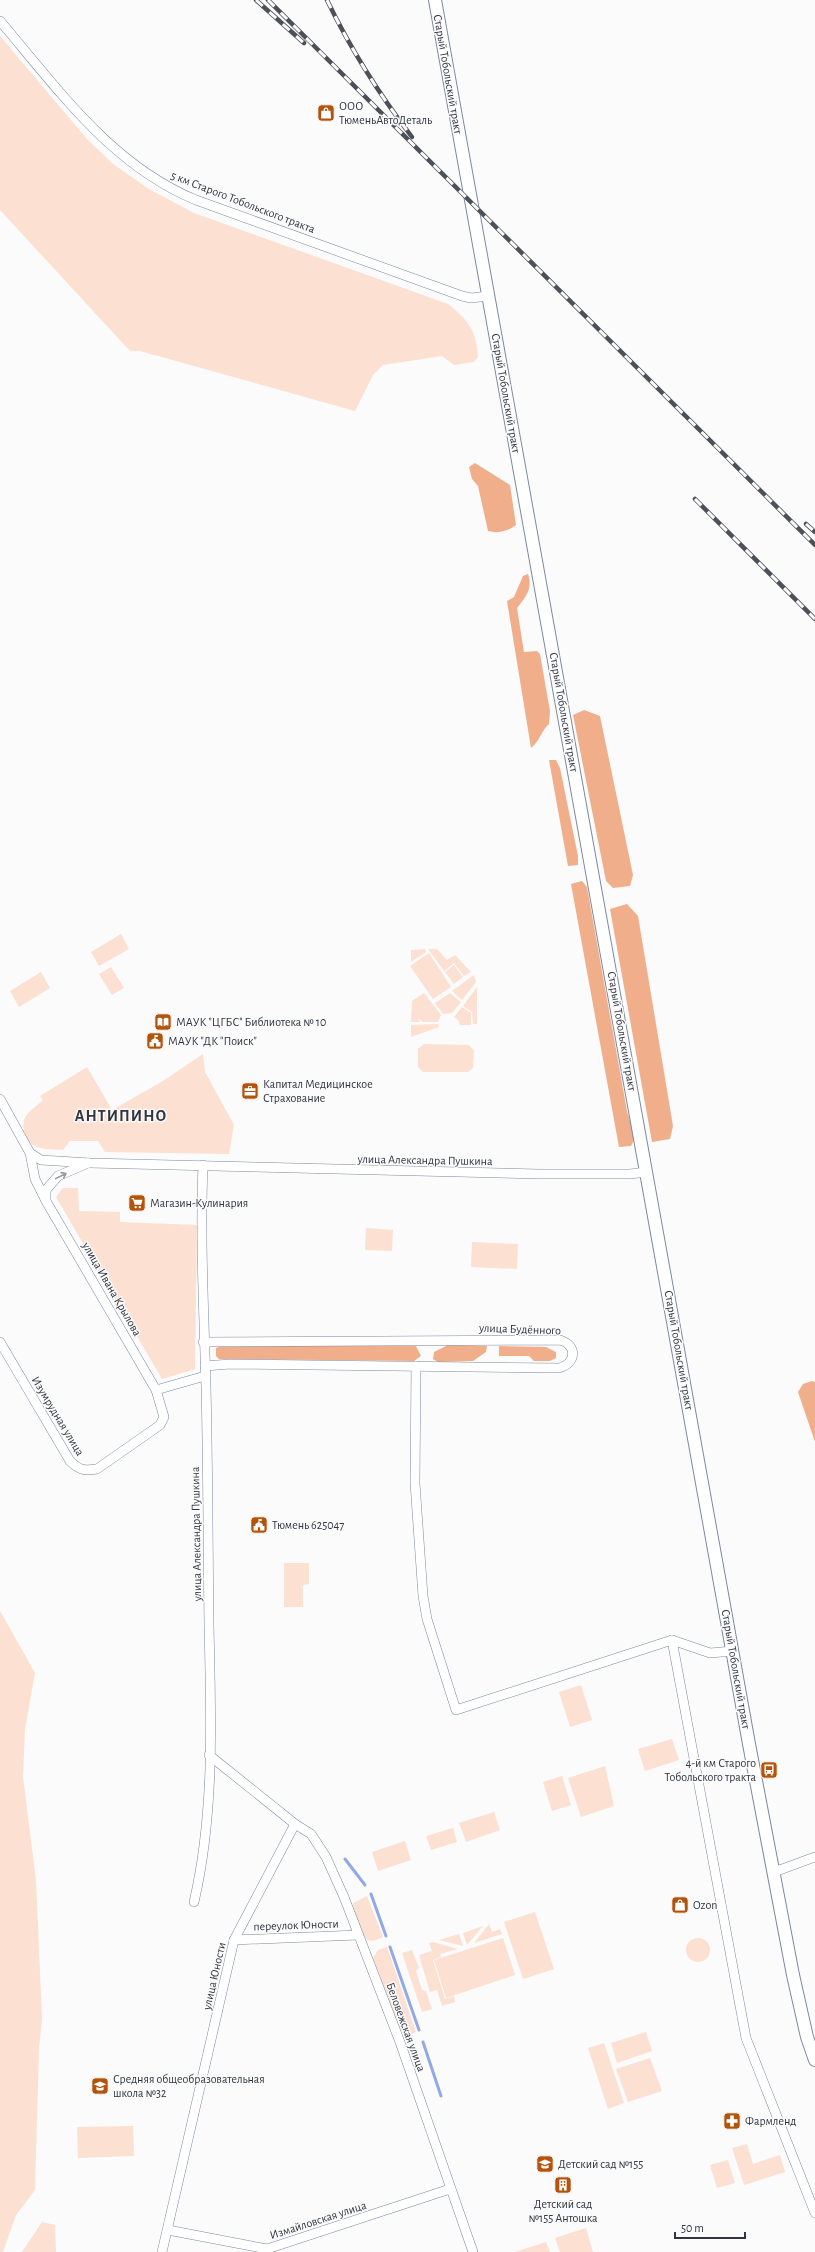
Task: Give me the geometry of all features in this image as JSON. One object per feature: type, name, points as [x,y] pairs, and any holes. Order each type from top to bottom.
[{"type":"street","name":"Старый Тобольский тракт","points":[[435,0],[792,1975],[807,2037],[815,2060]]},
{"type":"street","name":"5 км Старого Тобольского тракта","points":[[0,21],[102,138],[137,167],[162,184],[196,200],[462,296],[471,298],[488,296]]},
{"type":"street","name":"улица Ивана Крылова","points":[[0,1099],[30,1153],[35,1179],[46,1201],[156,1390]]},
{"type":"street","name":"улица Александра Пушкина","points":[[30,1153],[41,1160],[90,1163],[539,1174],[630,1174],[647,1172]]},
{"type":"street","points":[[46,1201],[46,1190],[55,1179],[90,1163]]},
{"type":"street","name":"улица Александра Пушкина","points":[[194,1902],[202,1867],[208,1808],[209,1756],[210,1654],[205,1366],[203,1342],[203,1165]]},
{"type":"street","name":"улица Будённого","points":[[203,1342],[431,1339],[560,1340],[567,1342],[572,1347],[573,1354],[572,1361],[566,1366],[559,1368],[230,1364],[205,1366]]},
{"type":"street","name":"Изумрудная улица","points":[[0,1342],[70,1461],[78,1469],[86,1471],[97,1469],[160,1425],[164,1417],[156,1390]]},
{"type":"street","points":[[416,1366],[415,1483],[423,1596],[429,1626],[456,1710],[672,1640],[710,1652],[733,1651]]},
{"type":"street","points":[[156,1390],[205,1376]]},
{"type":"street","points":[[672,1640],[746,2038],[815,2213]]},
{"type":"street","points":[[209,1756],[296,1824]]},
{"type":"street","name":"Беловежская улица","points":[[296,1824],[311,1834],[326,1857],[344,1897],[400,2042],[473,2252]]},
{"type":"street","name":"улица Юности","points":[[162,2252],[234,1940],[296,1824]]},
{"type":"street","points":[[774,1872],[815,1857]]},
{"type":"street","name":"переулок Юности","points":[[234,1940],[358,1935]]},
{"type":"street","name":"Измайловская улица","points":[[168,2230],[267,2249],[450,2189]]},
{"type":"shaded area","points":[[0,36],[87,139],[113,164],[149,189],[194,213],[448,304],[466,321],[470,327],[475,340],[478,357],[474,362],[454,365],[442,356],[383,365],[373,375],[355,411],[140,351],[130,351],[0,210]]},
{"type":"shaded area","points":[[475,463],[510,485],[516,525],[513,527],[499,532],[488,531],[478,486],[472,479],[469,467]]},
{"type":"shaded area","points":[[528,574],[530,584],[528,592],[517,608],[524,652],[537,651],[540,654],[550,711],[549,724],[531,748],[507,601],[514,597],[523,576]]},
{"type":"shaded area","points":[[584,710],[600,716],[633,875],[630,886],[613,888],[606,881],[573,715]]},
{"type":"shaded area","points":[[549,760],[556,760],[560,768],[578,856],[578,865],[568,866]]},
{"type":"shaded area","points":[[582,881],[587,887],[627,1111],[635,1138],[631,1146],[619,1147],[571,884]]},
{"type":"shaded area","points":[[627,904],[638,916],[673,1126],[670,1139],[652,1142],[610,909]]},
{"type":"shaded area","points":[[121,934],[129,949],[99,966],[91,952]]},
{"type":"shaded area","points":[[425,949],[426,952],[411,962],[411,950]]},
{"type":"shaded area","points":[[428,949],[437,949],[447,960],[455,955],[471,972],[464,976],[454,963],[444,971]]},
{"type":"shaded area","points":[[429,953],[451,987],[433,999],[410,966]]},
{"type":"shaded area","points":[[454,965],[463,977],[454,984],[445,972]]},
{"type":"shaded area","points":[[111,967],[124,988],[112,995],[99,974]]},
{"type":"shaded area","points":[[41,972],[50,988],[19,1007],[10,991]]},
{"type":"shaded area","points":[[474,975],[476,982],[462,1000],[452,991]]},
{"type":"shaded area","points":[[477,987],[477,1024],[473,1024],[472,1012],[463,1006]]},
{"type":"shaded area","points":[[424,993],[441,1015],[438,1022],[423,1022],[418,1019],[420,1022],[411,1022],[412,1001]]},
{"type":"shaded area","points":[[450,993],[461,1002],[452,1013],[443,1014],[435,1003]]},
{"type":"shaded area","points":[[462,1007],[471,1013],[471,1025],[460,1025],[458,1020],[454,1017]]},
{"type":"shaded area","points":[[438,1024],[439,1027],[411,1037],[411,1025]]},
{"type":"shaded area","points":[[424,1044],[469,1045],[474,1051],[473,1068],[468,1072],[423,1072],[418,1067],[418,1049]]},
{"type":"shaded area","points":[[203,1054],[205,1072],[234,1125],[229,1154],[105,1152],[98,1141],[70,1141],[63,1150],[45,1149],[34,1146],[26,1138],[24,1119],[43,1100],[40,1096],[87,1067],[112,1110],[163,1081]]},
{"type":"shaded area","points":[[63,1188],[78,1188],[79,1211],[120,1212],[120,1222],[197,1225],[195,1369],[162,1379],[56,1197]]},
{"type":"shaded area","points":[[366,1228],[393,1230],[392,1251],[365,1250]]},
{"type":"shaded area","points":[[472,1242],[518,1244],[517,1269],[471,1267]]},
{"type":"shaded area","points":[[448,1345],[487,1346],[486,1352],[473,1361],[438,1362],[433,1359],[434,1352]]},
{"type":"shaded area","points":[[221,1346],[416,1346],[421,1356],[414,1361],[219,1359],[216,1356],[216,1348]]},
{"type":"shaded area","points":[[499,1346],[546,1347],[556,1352],[556,1358],[550,1361],[534,1361],[529,1356],[499,1356]]},
{"type":"shaded area","points":[[812,1381],[815,1382],[815,1442],[798,1392],[803,1384]]},
{"type":"shaded area","points":[[284,1563],[309,1563],[309,1584],[303,1585],[303,1607],[284,1607]]},
{"type":"shaded area","points":[[0,1611],[35,1673],[25,1729],[23,1777],[36,1880],[42,2018],[39,2049],[35,2190],[16,2215],[3,2252],[0,2252]]},
{"type":"shaded area","points":[[581,1685],[592,1720],[570,1727],[559,1692]]},
{"type":"shaded area","points":[[672,1739],[679,1760],[645,1771],[638,1749]]},
{"type":"shaded area","points":[[605,1766],[614,1806],[581,1817],[568,1778]]},
{"type":"shaded area","points":[[562,1776],[571,1805],[552,1811],[543,1782]]},
{"type":"shaded area","points":[[494,1812],[500,1830],[466,1842],[459,1823]]},
{"type":"shaded area","points":[[453,1828],[457,1842],[431,1850],[426,1836]]},
{"type":"shaded area","points":[[405,1841],[411,1860],[378,1871],[372,1852]]},
{"type":"shaded area","points":[[367,1896],[383,1937],[370,1941],[365,1938],[363,1934],[353,1906],[353,1903]]},
{"type":"shaded area","points":[[535,1912],[554,1969],[523,1979],[504,1922]]},
{"type":"shaded area","points":[[489,1924],[492,1932],[500,1929],[502,1934],[474,1943]]},
{"type":"shaded area","points":[[483,1926],[467,1945],[463,1933]]},
{"type":"shaded area","points":[[459,1934],[463,1946],[439,1940]]},
{"type":"shaded area","points":[[503,1938],[515,1975],[446,1998],[434,1960]]},
{"type":"shaded area","points":[[698,1938],[707,1941],[710,1950],[707,1959],[698,1962],[689,1959],[686,1950],[689,1941]]},
{"type":"shaded area","points":[[433,1942],[458,1949],[440,1954],[441,1957],[433,1960],[445,1999],[454,1996],[455,2002],[442,2006],[437,1990],[430,1992],[419,1955],[432,1951],[429,1943]]},
{"type":"shaded area","points":[[387,1947],[416,2032],[407,2036],[400,2030],[373,1958],[378,1950]]},
{"type":"shaded area","points":[[412,1950],[419,1968],[416,1971],[422,1990],[426,1991],[432,2009],[422,2012],[402,1953]]},
{"type":"shaded area","points":[[646,2032],[652,2051],[617,2063],[611,2043]]},
{"type":"shaded area","points":[[604,2043],[624,2103],[608,2109],[588,2048]]},
{"type":"shaded area","points":[[650,2058],[662,2091],[628,2102],[616,2069]]},
{"type":"shaded area","points":[[133,2126],[134,2156],[78,2158],[77,2127]]},
{"type":"shaded area","points":[[747,2144],[753,2164],[780,2155],[785,2172],[744,2185],[732,2148]]},
{"type":"shaded area","points":[[728,2160],[735,2183],[717,2188],[710,2165]]},
{"type":"shaded area","points":[[42,2222],[55,2225],[56,2252],[22,2252]]},
{"type":"shaded area","points":[[586,2228],[593,2252],[560,2252],[555,2238]]},
{"type":"shaded area","points":[[546,2242],[550,2252],[515,2252]]},
{"type":"waterway","points":[[345,1859],[365,1885]]},
{"type":"waterway","points":[[371,1894],[386,1936]]},
{"type":"waterway","points":[[390,1947],[419,2030]]},
{"type":"waterway","points":[[423,2042],[441,2096]]},
{"type":"railway","points":[[256,0],[304,43]]},
{"type":"railway","points":[[268,0],[815,545]]},
{"type":"railway","points":[[327,0],[366,71],[412,137]]},
{"type":"railway","points":[[695,499],[815,619]]},
{"type":"railway","points":[[806,524],[815,532]]},
{"type":"place","name":"ООО ТюменьАвтоДеталь","points":[[326,113]]},
{"type":"place","name":"МАУК \"ЦГБС\" Библиотека № 10","points":[[163,1022]]},
{"type":"place","name":"МАУК \"ДК \"Поиск\"","points":[[155,1041]]},
{"type":"place","name":"Капитал Медицинское Страхование","points":[[250,1091]]},
{"type":"place","name":"Магазин-Кулинария","points":[[137,1203]]},
{"type":"place","name":"Тюмень 625047","points":[[259,1525]]},
{"type":"place","name":"4-й км Старого Тобольского тракта","points":[[769,1770]]},
{"type":"place","name":"Ozon","points":[[680,1905]]},
{"type":"place","name":"Средняя общеобразовательная школа №32","points":[[100,2086]]},
{"type":"place","name":"Фармленд","points":[[732,2121]]},
{"type":"place","name":"Детский сад №155","points":[[545,2164]]},
{"type":"place","name":"Детский сад №155 Антошка","points":[[563,2185]]},
{"type":"district","name":"АНТИПИНО","points":[[121,1115]]}]
